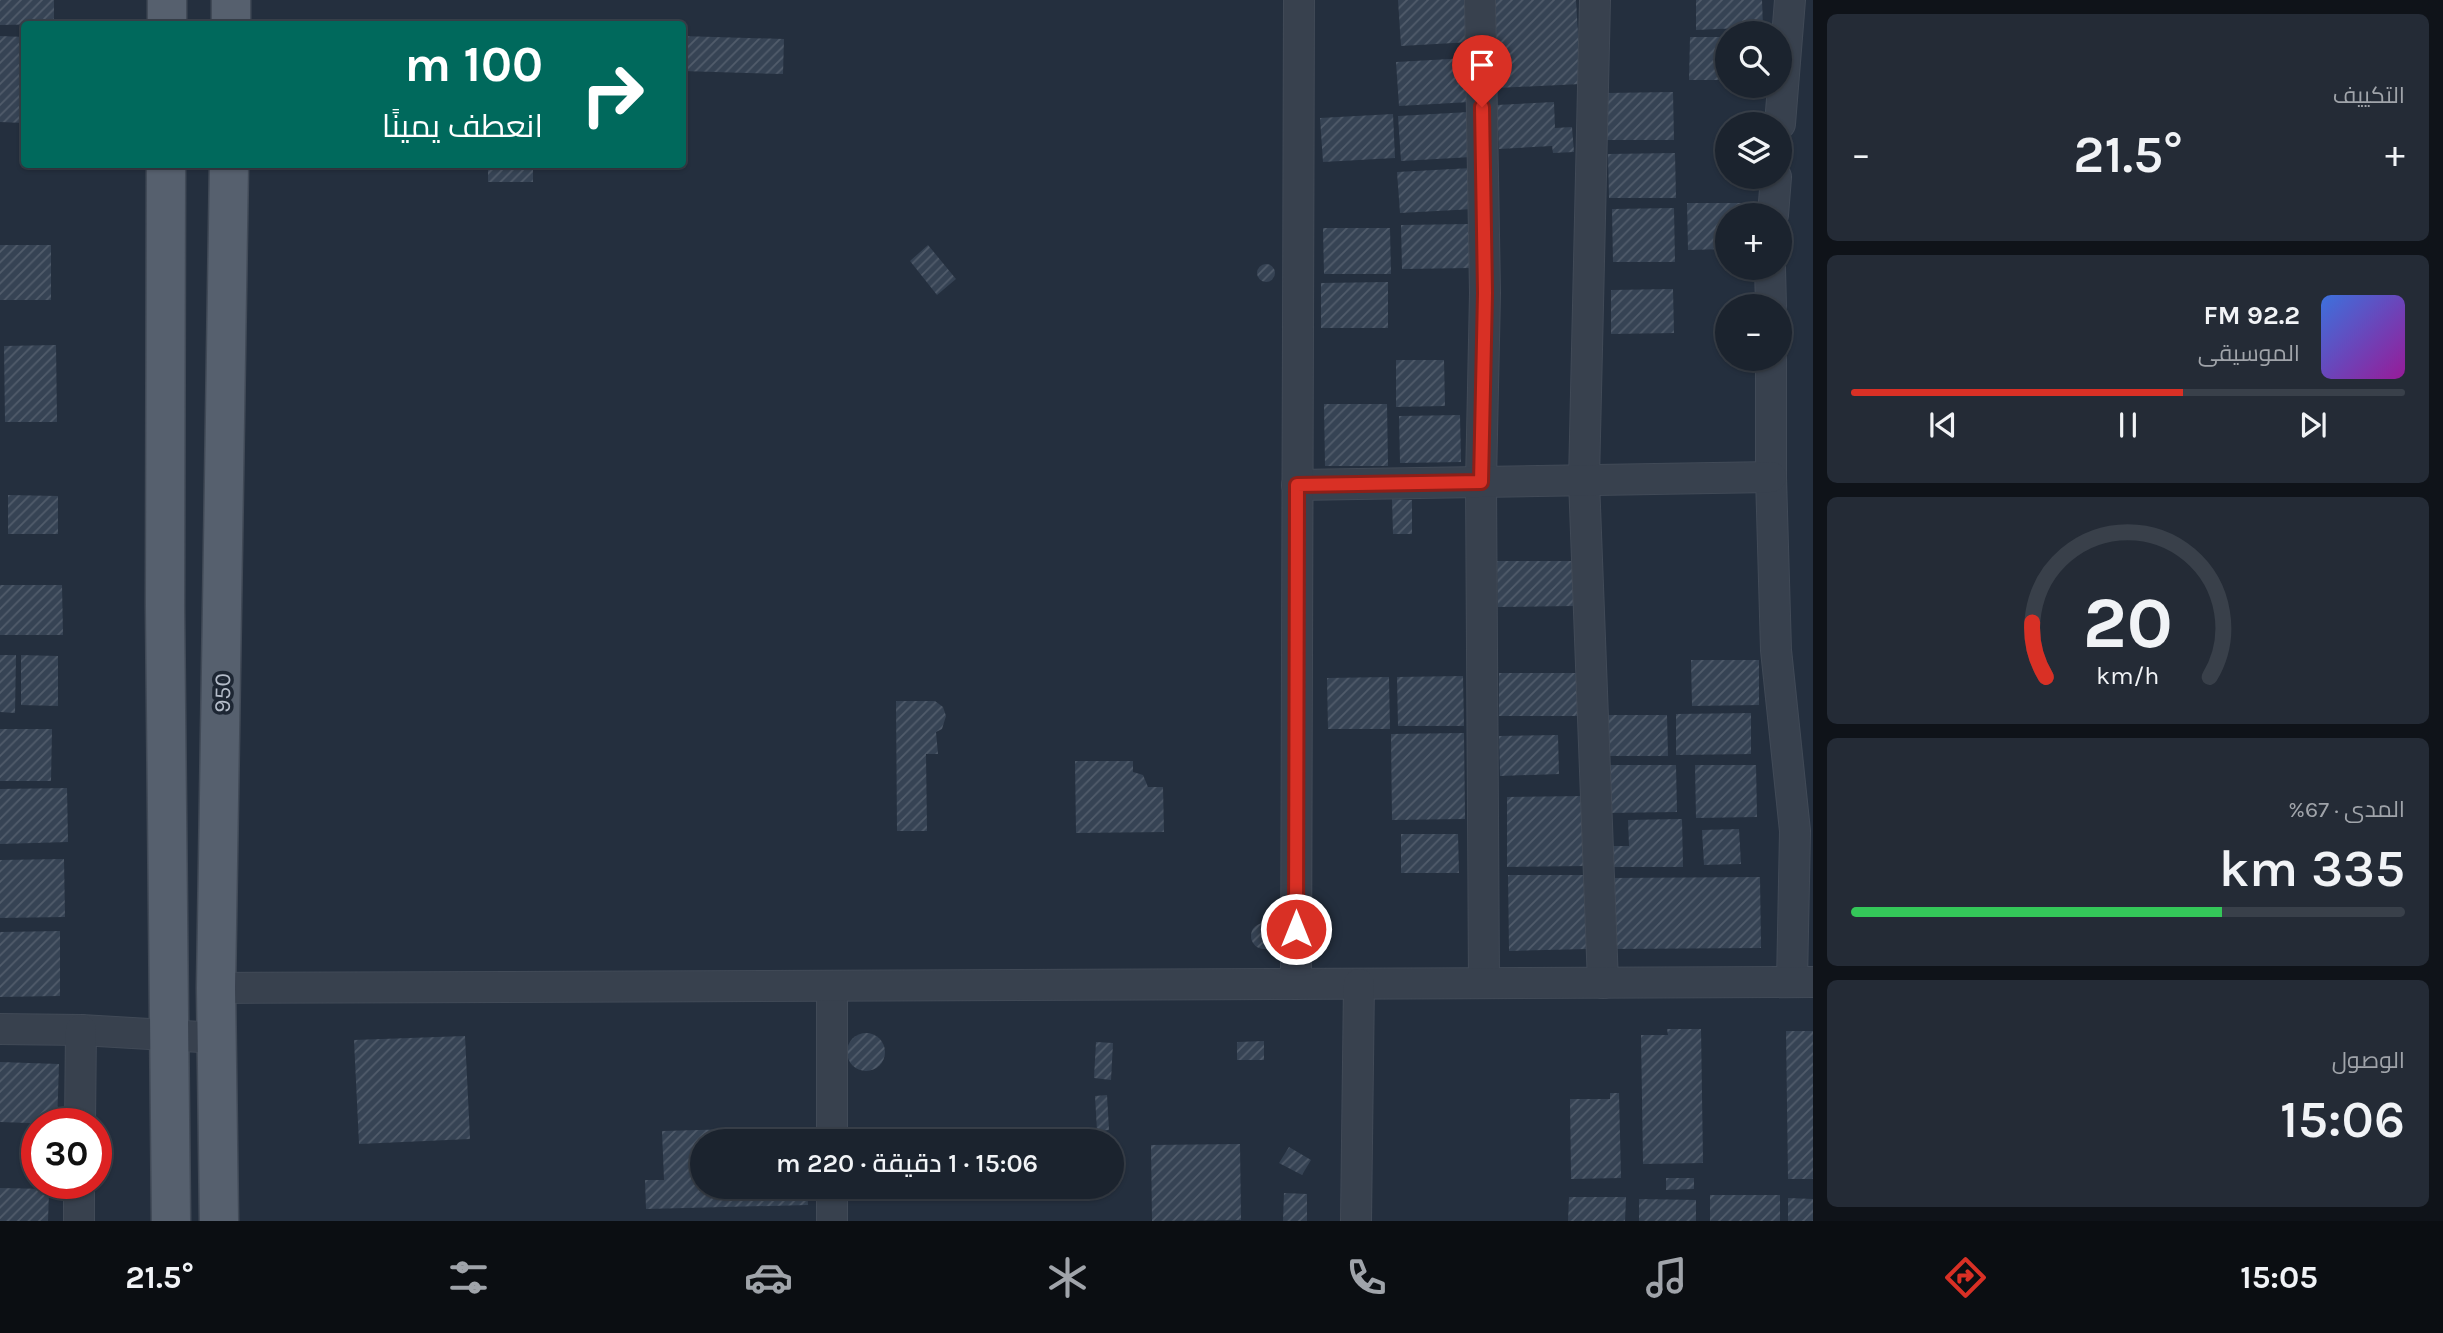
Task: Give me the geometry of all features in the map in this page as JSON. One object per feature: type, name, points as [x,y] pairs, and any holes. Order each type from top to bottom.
[{"type":"main road","points":[[166,21],[167,0]]},
{"type":"main road","points":[[231,0],[231,21]]},
{"type":"main road","points":[[166,168],[165,607],[171,1221]]},
{"type":"main road","name":"950","points":[[219,1221],[216,988],[229,168]]},
{"type":"main road","points":[[165,607],[223,604]]},
{"type":"street","points":[[1296,984],[1299,0]]},
{"type":"street","points":[[1480,0],[1485,293],[1481,482],[1484,983]]},
{"type":"street","points":[[1595,0],[1584,480],[1603,983]]},
{"type":"street","points":[[1781,112],[1790,0]]},
{"type":"street","points":[[216,988],[1803,982],[1795,831],[1776,650],[1771,371]]},
{"type":"street","points":[[1297,485],[1771,477]]},
{"type":"street","points":[[1356,1221],[1359,984]]},
{"type":"street","points":[[832,986],[832,1129]]},
{"type":"street","points":[[0,1029],[81,1030],[218,1038]]},
{"type":"street","points":[[80,1108],[81,1030]]},
{"type":"street","points":[[79,1199],[79,1221]]},
{"type":"street","points":[[832,1199],[832,1221]]},
{"type":"building","points":[[0,0],[54,0],[54,21],[21,21],[21,25],[0,25]]},
{"type":"building","points":[[1398,0],[1468,0],[1471,42],[1401,46]]},
{"type":"building","points":[[1493,0],[1576,0],[1581,84],[1497,88]]},
{"type":"building","points":[[1696,0],[1762,0],[1763,21],[1715,21],[1715,29],[1696,30]]},
{"type":"building","points":[[0,36],[21,37],[21,123],[0,122]]},
{"type":"building","points":[[686,36],[784,39],[783,74],[686,71]]},
{"type":"building","points":[[1690,37],[1715,37],[1715,80],[1689,80]]},
{"type":"building","points":[[1468,58],[1470,102],[1399,106],[1396,62]]},
{"type":"building","points":[[1673,92],[1674,140],[1607,140],[1606,93]]},
{"type":"building","points":[[1554,102],[1555,128],[1572,127],[1574,152],[1553,153],[1552,146],[1499,149],[1497,105]]},
{"type":"building","points":[[1469,112],[1472,157],[1401,161],[1398,116]]},
{"type":"building","points":[[1393,114],[1395,158],[1323,162],[1320,118]]},
{"type":"building","points":[[1675,153],[1676,198],[1609,198],[1608,154]]},
{"type":"building","points":[[488,168],[553,168],[533,169],[533,182],[488,182]]},
{"type":"building","points":[[1472,168],[1474,209],[1400,213],[1397,172]]},
{"type":"building","points":[[1687,203],[1715,203],[1715,249],[1688,250]]},
{"type":"building","points":[[1674,208],[1675,262],[1613,262],[1612,209]]},
{"type":"building","points":[[1470,224],[1470,268],[1402,269],[1401,225]]},
{"type":"building","points":[[1323,228],[1390,228],[1391,274],[1324,274]]},
{"type":"building","points":[[0,245],[51,245],[51,300],[0,300]]},
{"type":"building","points":[[928,245],[956,279],[937,295],[910,261]]},
{"type":"building","points":[[1262,264],[1270,264],[1275,273],[1273,280],[1262,282],[1257,277],[1257,269]]},
{"type":"building","points":[[1388,282],[1388,328],[1321,328],[1321,283]]},
{"type":"building","points":[[1673,289],[1674,333],[1611,334],[1611,290]]},
{"type":"building","points":[[56,345],[57,422],[5,422],[4,346]]},
{"type":"building","points":[[1396,360],[1444,360],[1445,406],[1396,407]]},
{"type":"building","points":[[1324,404],[1387,404],[1388,466],[1325,466]]},
{"type":"building","points":[[1460,415],[1461,462],[1400,463],[1399,416]]},
{"type":"building","points":[[8,495],[58,496],[58,534],[8,534]]},
{"type":"building","points":[[1392,499],[1412,500],[1412,534],[1393,534]]},
{"type":"building","points":[[1497,561],[1574,561],[1574,606],[1498,607]]},
{"type":"building","points":[[0,585],[62,585],[63,635],[0,635]]},
{"type":"building","points":[[0,655],[16,655],[15,713],[0,712]]},
{"type":"building","points":[[21,655],[58,656],[58,706],[21,705]]},
{"type":"building","points":[[1691,660],[1759,660],[1759,705],[1692,706]]},
{"type":"building","points":[[1499,673],[1578,673],[1579,716],[1499,716]]},
{"type":"building","points":[[1463,676],[1464,726],[1398,726],[1397,677]]},
{"type":"building","points":[[1389,677],[1390,729],[1328,729],[1327,678]]},
{"type":"building","points":[[896,701],[935,701],[943,707],[946,716],[942,729],[936,732],[938,754],[926,754],[927,831],[897,831]]},
{"type":"building","points":[[1751,713],[1751,754],[1676,755],[1676,714]]},
{"type":"building","points":[[1603,715],[1667,715],[1668,756],[1604,756]]},
{"type":"building","points":[[0,729],[52,729],[51,781],[0,781]]},
{"type":"building","points":[[1464,733],[1465,819],[1392,820],[1391,734]]},
{"type":"building","points":[[1558,735],[1559,774],[1500,776],[1499,736]]},
{"type":"building","points":[[1075,761],[1133,761],[1133,772],[1143,775],[1148,787],[1163,787],[1164,832],[1076,833]]},
{"type":"building","points":[[1605,765],[1676,765],[1677,812],[1605,813]]},
{"type":"building","points":[[1695,765],[1756,765],[1757,817],[1696,818]]},
{"type":"building","points":[[67,788],[68,842],[0,844],[0,789]]},
{"type":"building","points":[[1585,796],[1586,866],[1507,867],[1507,797]]},
{"type":"building","points":[[1682,819],[1683,867],[1608,867],[1608,846],[1629,846],[1628,820]]},
{"type":"building","points":[[1739,829],[1741,864],[1704,865],[1702,830]]},
{"type":"building","points":[[1401,834],[1458,834],[1459,873],[1401,873]]},
{"type":"building","points":[[64,859],[65,917],[0,918],[0,860]]},
{"type":"building","points":[[1508,875],[1586,875],[1587,949],[1509,951]]},
{"type":"building","points":[[1760,877],[1761,948],[1611,949],[1611,878]]},
{"type":"building","points":[[1264,923],[1273,927],[1277,936],[1273,945],[1264,949],[1255,945],[1251,936],[1255,927]]},
{"type":"building","points":[[60,931],[60,996],[0,997],[0,932]]},
{"type":"building","points":[[1667,1029],[1701,1029],[1703,1163],[1643,1164],[1641,1035],[1668,1035]]},
{"type":"building","points":[[1786,1031],[1813,1031],[1813,1179],[1788,1179]]},
{"type":"building","points":[[866,1033],[879,1039],[885,1052],[879,1065],[866,1071],[853,1065],[847,1052],[853,1039]]},
{"type":"building","points":[[465,1036],[470,1139],[359,1144],[354,1040]]},
{"type":"building","points":[[1264,1041],[1264,1060],[1237,1060],[1237,1042]]},
{"type":"building","points":[[1096,1042],[1113,1043],[1111,1080],[1094,1078]]},
{"type":"building","points":[[0,1062],[59,1064],[58,1108],[21,1108],[21,1123],[0,1122]]},
{"type":"building","points":[[1610,1093],[1619,1093],[1621,1178],[1571,1179],[1570,1099],[1610,1099]]},
{"type":"building","points":[[1107,1095],[1109,1129],[1097,1129],[1095,1096]]},
{"type":"building","points":[[805,1127],[805,1129],[734,1129]]},
{"type":"building","points":[[690,1130],[690,1199],[808,1199],[808,1205],[646,1209],[645,1180],[664,1180],[662,1131]]},
{"type":"building","points":[[1240,1144],[1241,1220],[1152,1221],[1151,1145]]},
{"type":"building","points":[[1289,1147],[1311,1160],[1302,1175],[1279,1163]]},
{"type":"building","points":[[1666,1178],[1694,1178],[1694,1189],[1666,1190]]},
{"type":"building","points":[[0,1188],[21,1188],[21,1199],[49,1199],[48,1221],[0,1221]]},
{"type":"building","points":[[1284,1193],[1307,1194],[1307,1221],[1283,1221]]},
{"type":"building","points":[[1710,1195],[1780,1195],[1780,1221],[1710,1221]]},
{"type":"building","points":[[1569,1197],[1626,1197],[1625,1221],[1568,1221]]},
{"type":"building","points":[[1788,1198],[1813,1199],[1813,1221],[1788,1221]]},
{"type":"building","points":[[1639,1199],[1696,1200],[1696,1221],[1639,1221]]},
{"type":"route","points":[[1296,929],[1297,485],[1481,482],[1485,293],[1482,107]]}]
